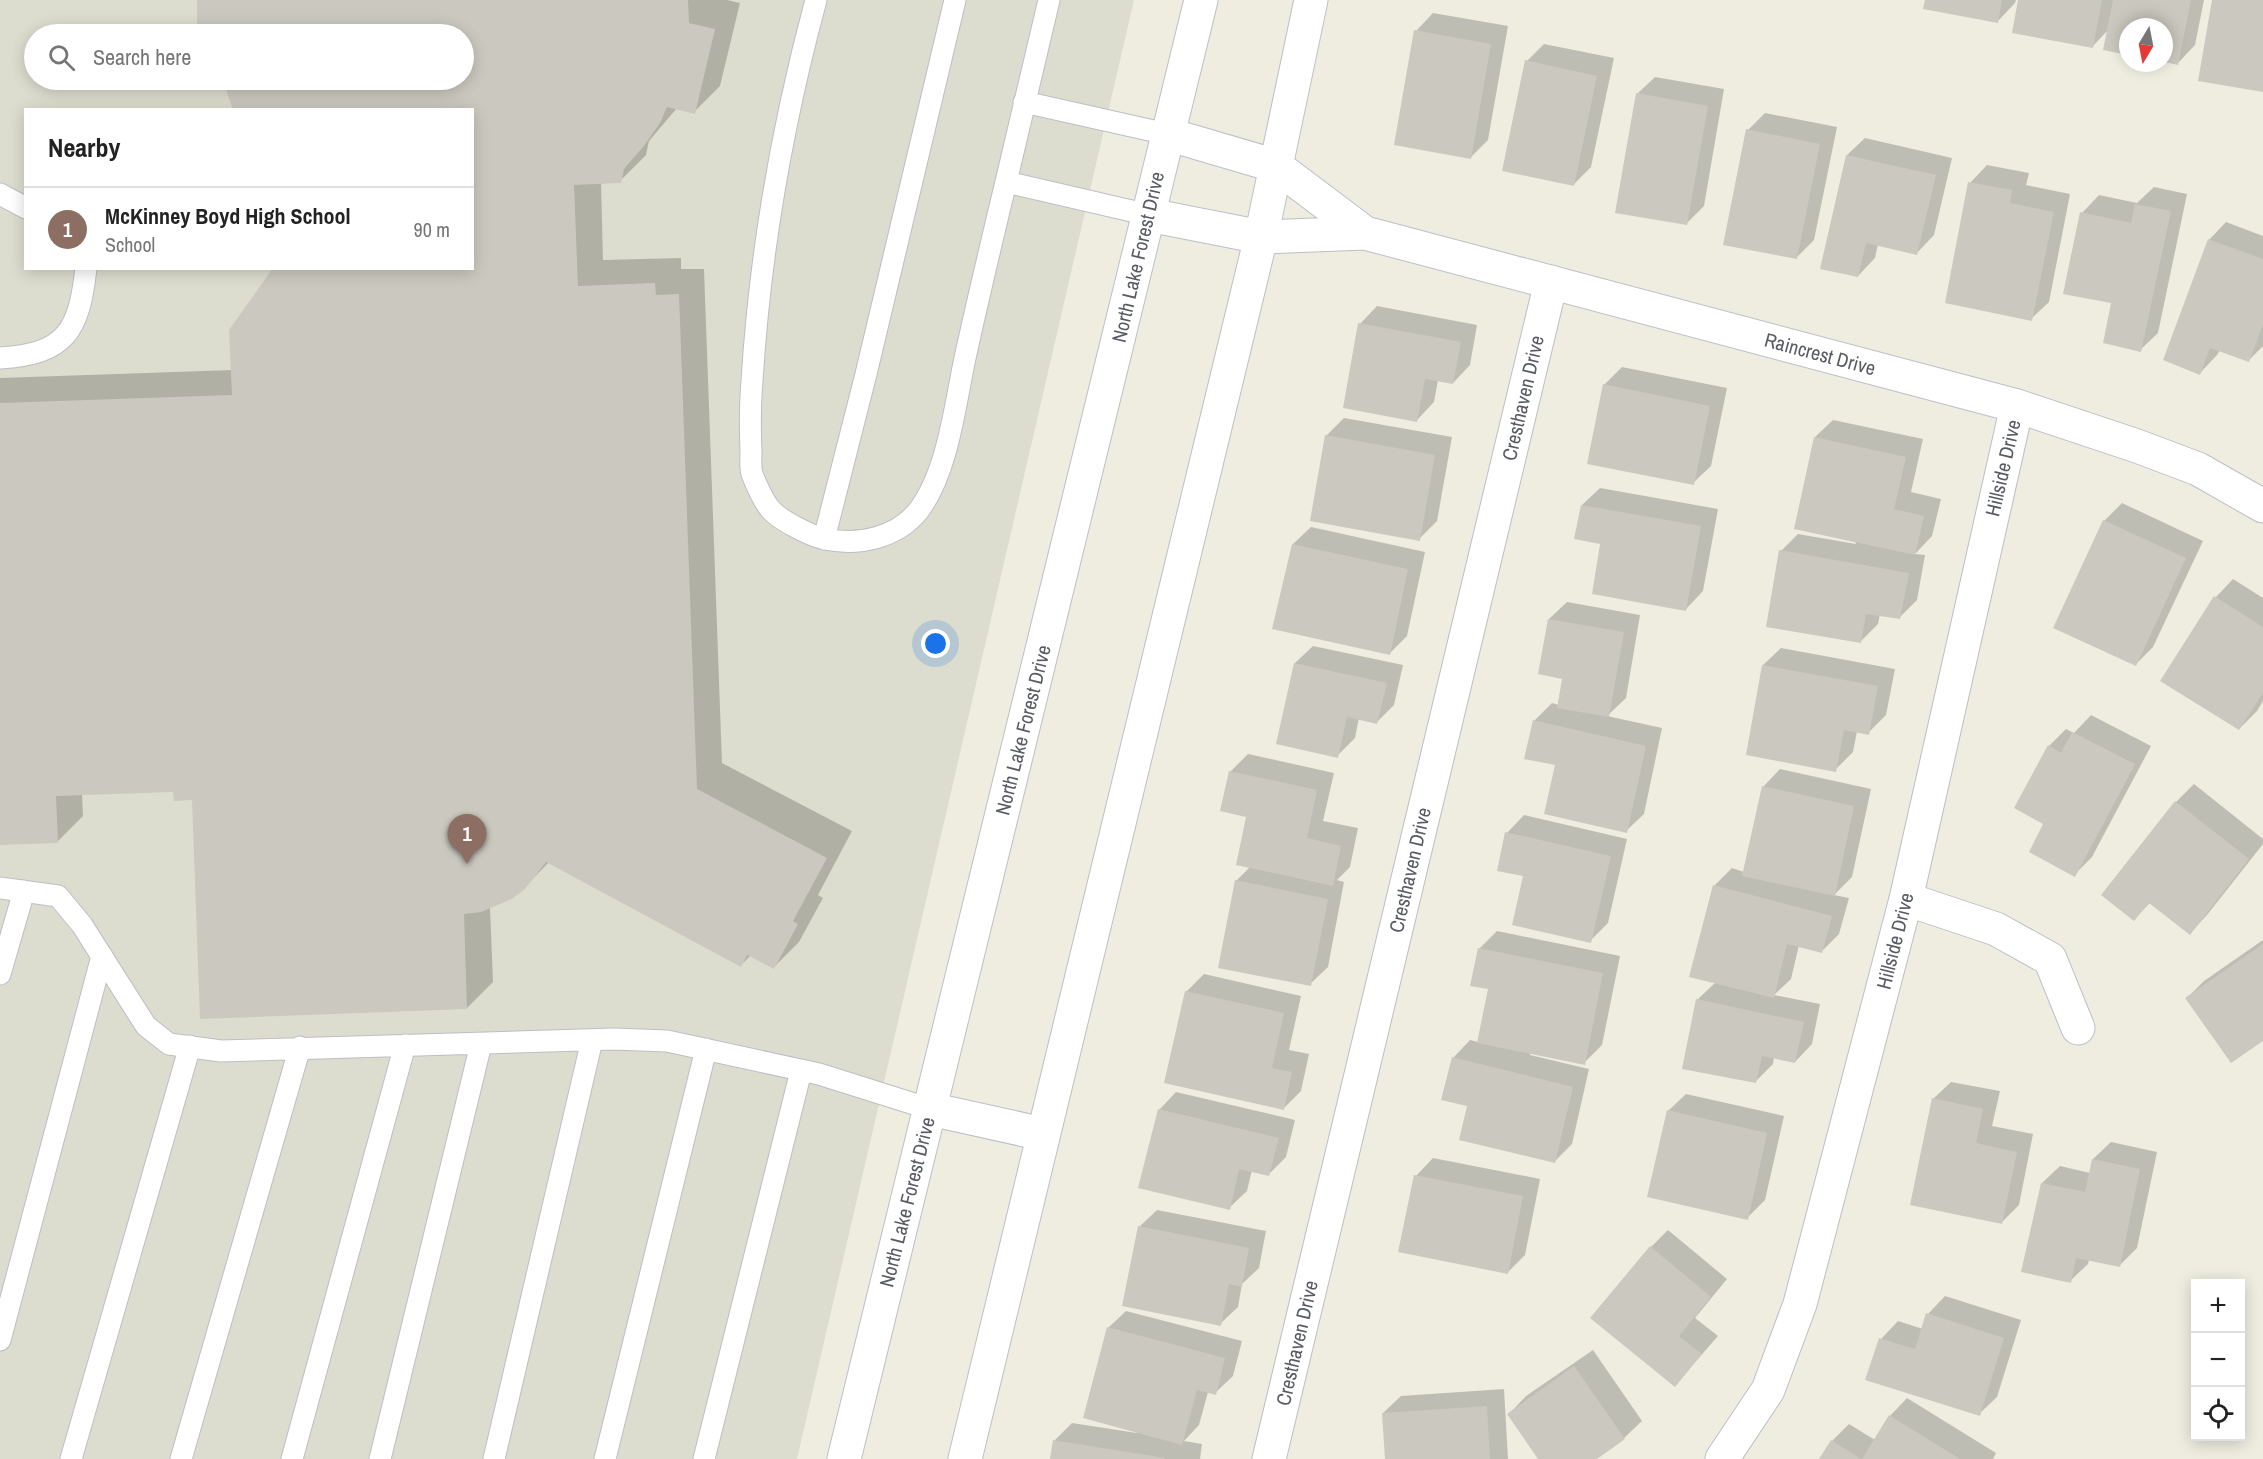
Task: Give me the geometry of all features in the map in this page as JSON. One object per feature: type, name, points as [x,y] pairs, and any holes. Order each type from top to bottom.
[{"type":"street","name":"North Lake Forest Drive","points":[[844,1459],[1201,0]]},
{"type":"street","points":[[965,1459],[1261,237],[1311,0]]},
{"type":"street","name":"Raincrest Drive","points":[[1167,134],[1276,166],[1365,233]]},
{"type":"street","name":"Raincrest Drive","points":[[1149,215],[1261,237],[1365,233],[2017,406],[2198,469],[2263,506]]},
{"type":"street","name":"Cresthaven Drive","points":[[1269,1459],[1551,282]]},
{"type":"street","name":"Hillside Drive","points":[[1722,1459],[1768,1390],[1800,1304],[1906,899],[2017,406]]},
{"type":"street","points":[[1906,899],[1996,929],[2049,959],[2078,1028]]},
{"type":"street","points":[[930,1109],[1043,1134]]},
{"type":"lane","points":[[816,0],[800,59],[773,187],[754,337],[749,417],[752,472],[770,510],[785,521],[824,539],[855,542],[872,540],[898,530],[918,510],[936,479],[947,441],[985,266],[1049,0]]},
{"type":"lane","points":[[824,539],[866,374],[955,0]]},
{"type":"lane","points":[[1024,102],[1167,134]]},
{"type":"lane","points":[[1006,182],[1149,215]]},
{"type":"lane","points":[[0,194],[24,207]]},
{"type":"lane","points":[[0,358],[39,353],[58,343],[73,326],[81,301],[86,270]]},
{"type":"lane","points":[[0,888],[58,896],[82,925],[146,1026],[169,1044],[220,1050],[592,1040],[667,1041],[801,1071],[930,1109]]},
{"type":"lane","points":[[0,974],[24,891]]},
{"type":"lane","points":[[0,1340],[102,956]]},
{"type":"lane","points":[[495,1459],[592,1040]]},
{"type":"lane","points":[[380,1459],[481,1044]]},
{"type":"lane","points":[[292,1459],[405,1045]]},
{"type":"lane","points":[[71,1459],[190,1046]]},
{"type":"lane","points":[[181,1459],[300,1047]]},
{"type":"lane","points":[[605,1459],[706,1049]]},
{"type":"lane","points":[[704,1459],[801,1071]]},
{"type":"shaded area","points":[[0,0],[1134,0],[797,1459],[0,1459]]},
{"type":"building","points":[[197,0],[688,0],[689,23],[715,29],[695,114],[667,107],[660,123],[624,169],[621,183],[574,185],[578,286],[655,283],[656,295],[679,294],[697,789],[827,858],[793,921],[798,924],[774,969],[747,955],[741,967],[546,862],[525,889],[512,899],[481,912],[464,914],[467,1009],[200,1019],[192,800],[174,801],[173,792],[56,796],[58,843],[0,845],[0,403],[232,395],[229,330],[272,270],[474,270],[474,108],[232,108],[226,90],[474,90],[474,24],[197,24]]},
{"type":"building","points":[[1925,0],[2002,0],[1998,23],[1923,9]]},
{"type":"building","points":[[2018,0],[2102,0],[2093,48],[2012,33]]},
{"type":"building","points":[[2113,0],[2191,0],[2178,65],[2173,64],[2173,18],[2119,18],[2119,53],[2103,50]]},
{"type":"building","points":[[2212,0],[2263,0],[2263,92],[2198,81]]},
{"type":"building","points":[[1414,30],[1491,44],[1471,159],[1394,145]]},
{"type":"building","points":[[1525,60],[1597,76],[1574,186],[1502,171]]},
{"type":"building","points":[[1636,93],[1708,106],[1687,225],[1615,213]]},
{"type":"building","points":[[1746,129],[1820,144],[1797,259],[1723,245]]},
{"type":"building","points":[[1846,155],[1936,175],[1917,255],[1866,243],[1858,277],[1820,269]]},
{"type":"building","points":[[1968,182],[2012,190],[2010,203],[2054,212],[2032,321],[1945,303]]},
{"type":"building","points":[[2135,204],[2171,211],[2141,352],[2103,343],[2111,303],[2063,294],[2080,212],[2131,223]]},
{"type":"building","points":[[2208,239],[2263,259],[2263,325],[2249,362],[2210,348],[2200,375],[2163,360]]},
{"type":"building","points":[[1358,323],[1461,342],[1453,384],[1425,379],[1417,422],[1343,408]]},
{"type":"building","points":[[1603,384],[1710,406],[1694,485],[1587,464]]},
{"type":"building","points":[[1325,435],[1435,455],[1420,541],[1310,521]]},
{"type":"building","points":[[1814,437],[1906,457],[1894,509],[1924,516],[1915,555],[1794,529]]},
{"type":"building","points":[[1581,505],[1701,526],[1686,611],[1592,594],[1600,544],[1574,539]]},
{"type":"building","points":[[2103,520],[2186,558],[2136,666],[2053,628]]},
{"type":"building","points":[[1292,544],[1408,569],[1390,655],[1272,629]]},
{"type":"building","points":[[1779,550],[1909,573],[1900,619],[1866,614],[1861,643],[1766,627]]},
{"type":"building","points":[[2214,596],[2263,627],[2263,693],[2239,730],[2160,681]]},
{"type":"building","points":[[1548,619],[1624,632],[1609,717],[1557,708],[1562,679],[1538,674]]},
{"type":"building","points":[[1294,663],[1387,683],[1377,724],[1347,717],[1338,758],[1276,744]]},
{"type":"building","points":[[1762,665],[1878,686],[1869,735],[1844,730],[1836,772],[1746,755]]},
{"type":"building","points":[[1533,720],[1646,746],[1627,833],[1544,814],[1555,765],[1524,759]]},
{"type":"building","points":[[2072,732],[2135,764],[2075,877],[2029,852],[2043,824],[2014,808],[2048,745],[2061,753]]},
{"type":"building","points":[[1229,771],[1317,790],[1307,838],[1341,846],[1333,886],[1236,865],[1246,817],[1220,811]]},
{"type":"building","points":[[1762,786],[1854,806],[1835,896],[1742,876]]},
{"type":"building","points":[[2175,801],[2249,859],[2190,935],[2149,903],[2134,921],[2101,895]]},
{"type":"building","points":[[1505,832],[1611,856],[1591,943],[1512,925],[1523,876],[1497,871]]},
{"type":"building","points":[[1235,880],[1328,899],[1311,986],[1218,968]]},
{"type":"building","points":[[1713,885],[1832,916],[1822,953],[1787,944],[1774,998],[1689,977]]},
{"type":"building","points":[[2263,944],[2263,1041],[2231,1063],[2185,998]]},
{"type":"building","points":[[1478,948],[1603,973],[1585,1065],[1477,1043],[1488,989],[1470,986]]},
{"type":"building","points":[[1185,991],[1284,1013],[1272,1068],[1292,1072],[1284,1110],[1164,1083]]},
{"type":"building","points":[[1696,999],[1804,1022],[1795,1063],[1762,1056],[1756,1083],[1682,1069]]},
{"type":"building","points":[[1452,1057],[1573,1087],[1555,1163],[1459,1140],[1467,1106],[1441,1100]]},
{"type":"building","points":[[1932,1098],[1983,1109],[1976,1143],[2017,1152],[2002,1224],[1910,1205]]},
{"type":"building","points":[[1158,1109],[1279,1138],[1269,1176],[1239,1169],[1230,1210],[1138,1188]]},
{"type":"building","points":[[1667,1110],[1767,1133],[1748,1220],[1647,1197]]},
{"type":"building","points":[[2092,1159],[2140,1169],[2120,1267],[2076,1258],[2071,1283],[2021,1272],[2041,1183],[2085,1192]]},
{"type":"building","points":[[1414,1175],[1523,1196],[1508,1274],[1398,1252]]},
{"type":"building","points":[[1138,1226],[1249,1248],[1242,1287],[1229,1284],[1221,1326],[1122,1306]]},
{"type":"building","points":[[1650,1246],[1711,1297],[1679,1336],[1702,1354],[1675,1387],[1590,1318]]},
{"type":"building","points":[[1926,1313],[2004,1338],[1980,1416],[1865,1380],[1879,1338],[1915,1349]]},
{"type":"building","points":[[1107,1327],[1225,1358],[1216,1395],[1197,1390],[1182,1445],[1083,1418]]},
{"type":"building","points":[[1574,1366],[1625,1439],[1597,1459],[1538,1459],[1507,1414]]},
{"type":"building","points":[[1487,1406],[1490,1459],[1385,1459],[1382,1413]]},
{"type":"building","points":[[1889,1415],[1960,1459],[1862,1459]]},
{"type":"building","points":[[1053,1440],[1165,1458],[1165,1459],[1050,1459]]},
{"type":"building","points":[[1831,1440],[1861,1459],[1819,1459]]},
{"type":"place","name":"McKinney Boyd High School","points":[[467,864]]}]
